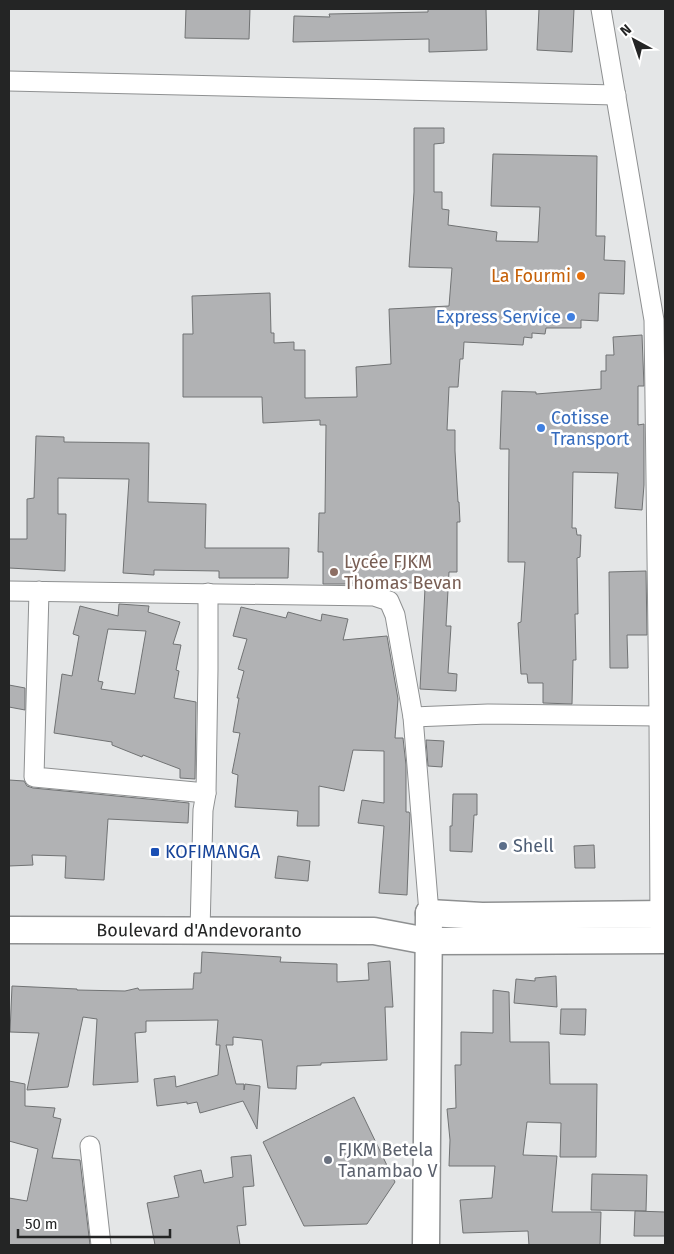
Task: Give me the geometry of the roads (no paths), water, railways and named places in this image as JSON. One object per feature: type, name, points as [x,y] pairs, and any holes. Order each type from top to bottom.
[{"type":"main road","points":[[389,934],[429,913],[482,916],[663,914]]},
{"type":"main road","points":[[426,1245],[427,942],[429,913]]},
{"type":"main road","name":"Boulevard d'Andevoranto","points":[[9,930],[374,931],[427,942],[663,940]]},
{"type":"street","points":[[601,9],[659,320],[659,716],[663,940]]},
{"type":"street","points":[[9,81],[616,95]]},
{"type":"street","points":[[9,591],[374,596],[389,601],[394,614],[413,716],[429,913]]},
{"type":"street","points":[[39,591],[34,777],[206,793]]},
{"type":"street","points":[[200,931],[203,810],[206,793],[208,593]]},
{"type":"street","points":[[413,716],[488,714],[659,716]]},
{"type":"street","points":[[90,1146],[101,1245]]},
{"type":"place","name":"La Fourmi","points":[[581,276]]},
{"type":"place","name":"Express Service","points":[[571,317]]},
{"type":"place","name":"Cotisse Transport","points":[[541,428]]},
{"type":"place","name":"Lycée FJKM Thomas Bevan","points":[[334,572]]},
{"type":"place","name":"Shell","points":[[503,846]]},
{"type":"place","name":"KOFIMANGA","points":[[155,852]]},
{"type":"place","name":"FJKM Betela Tanambao V","points":[[328,1160]]}]
